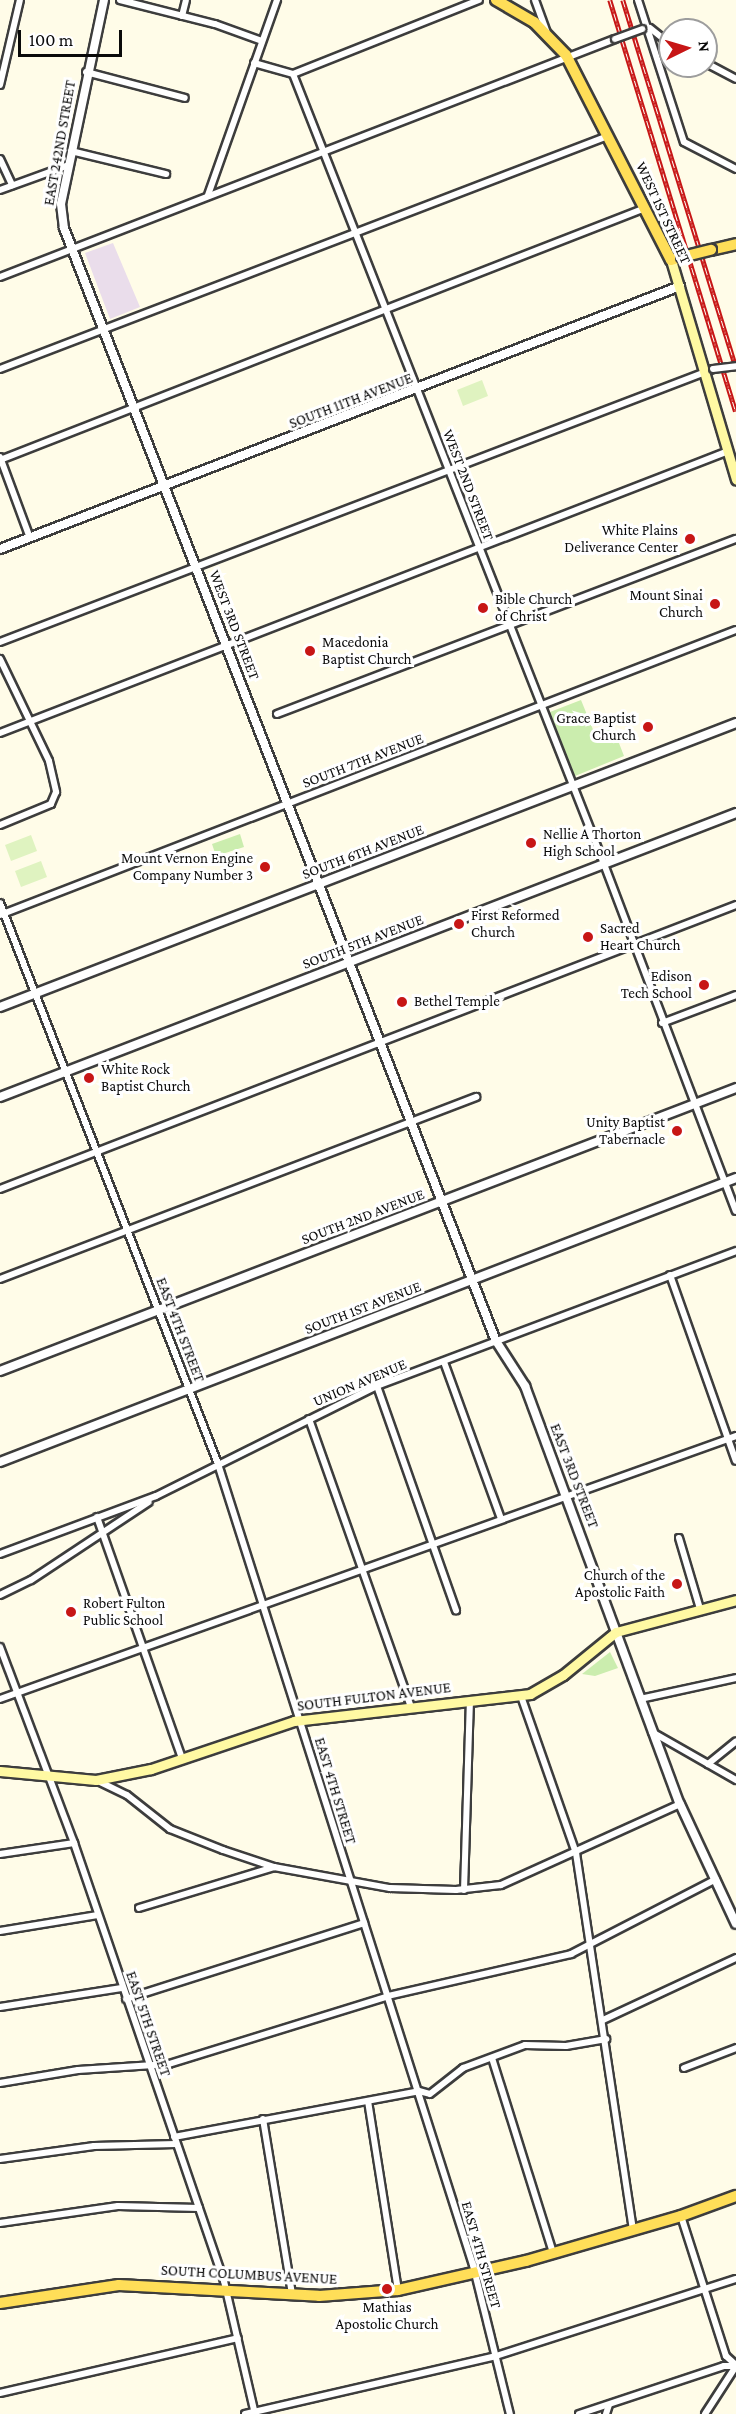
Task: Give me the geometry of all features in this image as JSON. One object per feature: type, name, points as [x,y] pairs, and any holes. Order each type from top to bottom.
[{"type":"main road","name":"WEST 1ST STREET","points":[[496,0],[547,34],[566,56],[646,208],[677,259],[680,285],[708,370],[726,452],[736,480]]},
{"type":"main road","points":[[677,259],[736,244]]},
{"type":"main road","name":"SOUTH FULTON AVENUE","points":[[0,1771],[50,1778],[96,1780],[182,1759],[302,1720],[521,1696],[540,1691],[616,1632],[736,1600]]},
{"type":"main road","name":"SOUTH COLUMBUS AVENUE","points":[[0,2303],[119,2285],[337,2296],[398,2290],[476,2274],[553,2253],[681,2216],[736,2196]]},
{"type":"street","points":[[0,85],[20,0]]},
{"type":"street","name":"EAST 242ND STREET","points":[[62,221],[71,151],[86,72],[104,0]]},
{"type":"street","points":[[120,0],[182,16],[262,41]]},
{"type":"street","points":[[182,16],[186,0]]},
{"type":"street","points":[[208,195],[277,0]]},
{"type":"street","points":[[254,63],[293,74],[479,0]]},
{"type":"street","points":[[535,0],[547,34]]},
{"type":"street","points":[[638,0],[684,142],[736,169]]},
{"type":"street","points":[[0,277],[566,56],[646,28]]},
{"type":"street","points":[[646,28],[658,36]]},
{"type":"street","points":[[718,69],[736,79]]},
{"type":"street","points":[[86,72],[185,99]]},
{"type":"street","name":"WEST 2ND STREET","points":[[293,74],[357,230],[386,310],[604,864],[632,945],[736,1211]]},
{"type":"street","points":[[0,369],[608,135]]},
{"type":"street","points":[[71,151],[166,174]]},
{"type":"street","points":[[0,159],[12,185]]},
{"type":"street","points":[[0,190],[69,165]]},
{"type":"street","points":[[30,538],[0,459],[646,208]]},
{"type":"street","name":"WEST 3RD STREET","points":[[62,221],[380,1040]]},
{"type":"street","name":"SOUTH 11TH AVENUE","points":[[0,549],[166,488],[680,285]]},
{"type":"street","points":[[0,642],[197,564],[708,370],[736,366]]},
{"type":"street","points":[[0,734],[30,720],[148,677],[226,643],[726,452]]},
{"type":"street","points":[[277,714],[736,539]]},
{"type":"street","name":"SOUTH 7TH AVENUE","points":[[2,914],[736,630]]},
{"type":"street","points":[[0,659],[30,720],[54,780],[51,804],[0,825]]},
{"type":"street","name":"SOUTH 6TH AVENUE","points":[[0,1007],[736,723]]},
{"type":"street","name":"SOUTH 5TH AVENUE","points":[[0,1097],[736,813]]},
{"type":"street","name":"EAST 4TH STREET","points":[[0,903],[2,914],[68,1071],[218,1464],[302,1720],[351,1883],[476,2274],[510,2414]]},
{"type":"street","points":[[0,1190],[380,1040],[736,905]]},
{"type":"street","points":[[662,1023],[736,995]]},
{"type":"street","name":"EAST 3RD STREET","points":[[380,1040],[496,1341],[525,1386],[680,1804],[736,1924]]},
{"type":"street","name":"SOUTH 2ND AVENUE","points":[[0,1371],[736,1088]]},
{"type":"street","points":[[0,1279],[476,1097]]},
{"type":"street","name":"SOUTH 1ST AVENUE","points":[[0,1462],[190,1391],[472,1279],[736,1178]]},
{"type":"street","name":"UNION AVENUE","points":[[0,1554],[156,1496],[377,1386],[736,1251]]},
{"type":"street","points":[[670,1275],[736,1461]]},
{"type":"street","points":[[444,1362],[501,1519]]},
{"type":"street","points":[[377,1386],[456,1610]]},
{"type":"street","points":[[309,1419],[411,1707]]},
{"type":"street","points":[[0,1699],[736,1436]]},
{"type":"street","points":[[0,1595],[31,1580],[103,1534],[156,1496]]},
{"type":"street","points":[[97,1517],[182,1759]]},
{"type":"street","points":[[679,1538],[700,1609]]},
{"type":"street","name":"EAST 5TH STREET","points":[[0,1647],[74,1843],[227,2290],[255,2413]]},
{"type":"street","points":[[640,1699],[736,1678]]},
{"type":"street","points":[[521,1696],[576,1853],[634,2230]]},
{"type":"street","points":[[464,1890],[471,1702]]},
{"type":"street","points":[[652,1731],[736,1780]]},
{"type":"street","points":[[708,1764],[736,1741]]},
{"type":"street","points":[[96,1780],[127,1795],[170,1829],[274,1867],[351,1883],[390,1888],[464,1890],[501,1886],[680,1804]]},
{"type":"street","points":[[0,1854],[74,1843]]},
{"type":"street","points":[[139,1908],[274,1867]]},
{"type":"street","points":[[0,2083],[78,2070],[150,2067],[205,2054],[388,1996],[571,1954],[611,1930],[716,1879]]},
{"type":"street","points":[[0,1931],[98,1915]]},
{"type":"street","points":[[126,1999],[364,1923]]},
{"type":"street","points":[[603,2020],[736,1958]]},
{"type":"street","points":[[0,2007],[123,1988]]},
{"type":"street","points":[[0,2159],[94,2146],[175,2141],[263,2119],[419,2091],[430,2094],[463,2068],[525,2045],[566,2046],[606,2039]]},
{"type":"street","points":[[684,2068],[736,2048]]},
{"type":"street","points":[[492,2058],[553,2253]]},
{"type":"street","points":[[368,2101],[398,2290]]},
{"type":"street","points":[[263,2119],[292,2295]]},
{"type":"street","points":[[0,2223],[118,2206],[199,2208]]},
{"type":"street","points":[[681,2216],[726,2356],[736,2366]]},
{"type":"street","points":[[245,2414],[496,2356],[736,2279]]},
{"type":"street","points":[[0,2393],[238,2338]]},
{"type":"street","points":[[579,2414],[724,2366],[736,2366]]},
{"type":"street","points":[[705,2414],[736,2366]]},
{"type":"street","points":[[606,2414],[609,2405]]},
{"type":"shaded area","points":[[113,243],[140,307],[110,319],[85,253]]},
{"type":"green space","points":[[482,380],[488,396],[463,406],[457,390]]},
{"type":"green space","points":[[581,700],[594,732],[612,725],[624,756],[575,776],[550,712]]},
{"type":"green space","points":[[240,834],[244,847],[216,856],[212,844]]},
{"type":"green space","points":[[31,835],[37,851],[11,861],[5,845]]},
{"type":"green space","points":[[41,861],[47,877],[21,887],[15,871]]},
{"type":"green space","points":[[610,1652],[618,1668],[595,1676],[582,1674]]},
{"type":"railway","points":[[610,0],[736,411]]},
{"type":"railway","points":[[623,0],[736,367]]},
{"type":"place","name":"White Plains Deliverance Center","points":[[690,539]]},
{"type":"place","name":"Mount Sinai Church","points":[[715,604]]},
{"type":"place","name":"Bible Church of Christ","points":[[483,608]]},
{"type":"place","name":"Macedonia Baptist Church","points":[[310,651]]},
{"type":"place","name":"Grace Baptist Church","points":[[648,727]]},
{"type":"place","name":"Nellie A Thorton High School","points":[[531,843]]},
{"type":"place","name":"Mount Vernon Engine Company Number 3","points":[[265,867]]},
{"type":"place","name":"First Reformed Church","points":[[459,924]]},
{"type":"place","name":"Sacred Heart Church","points":[[588,937]]},
{"type":"place","name":"Edison Tech School","points":[[704,985]]},
{"type":"place","name":"Bethel Temple","points":[[402,1002]]},
{"type":"place","name":"White Rock Baptist Church","points":[[89,1078]]},
{"type":"place","name":"Unity Baptist Tabernacle","points":[[677,1131]]},
{"type":"place","name":"Church of the Apostolic Faith","points":[[677,1584]]},
{"type":"place","name":"Robert Fulton Public School","points":[[71,1612]]},
{"type":"place","name":"Mathias Apostolic Church","points":[[387,2289]]}]
